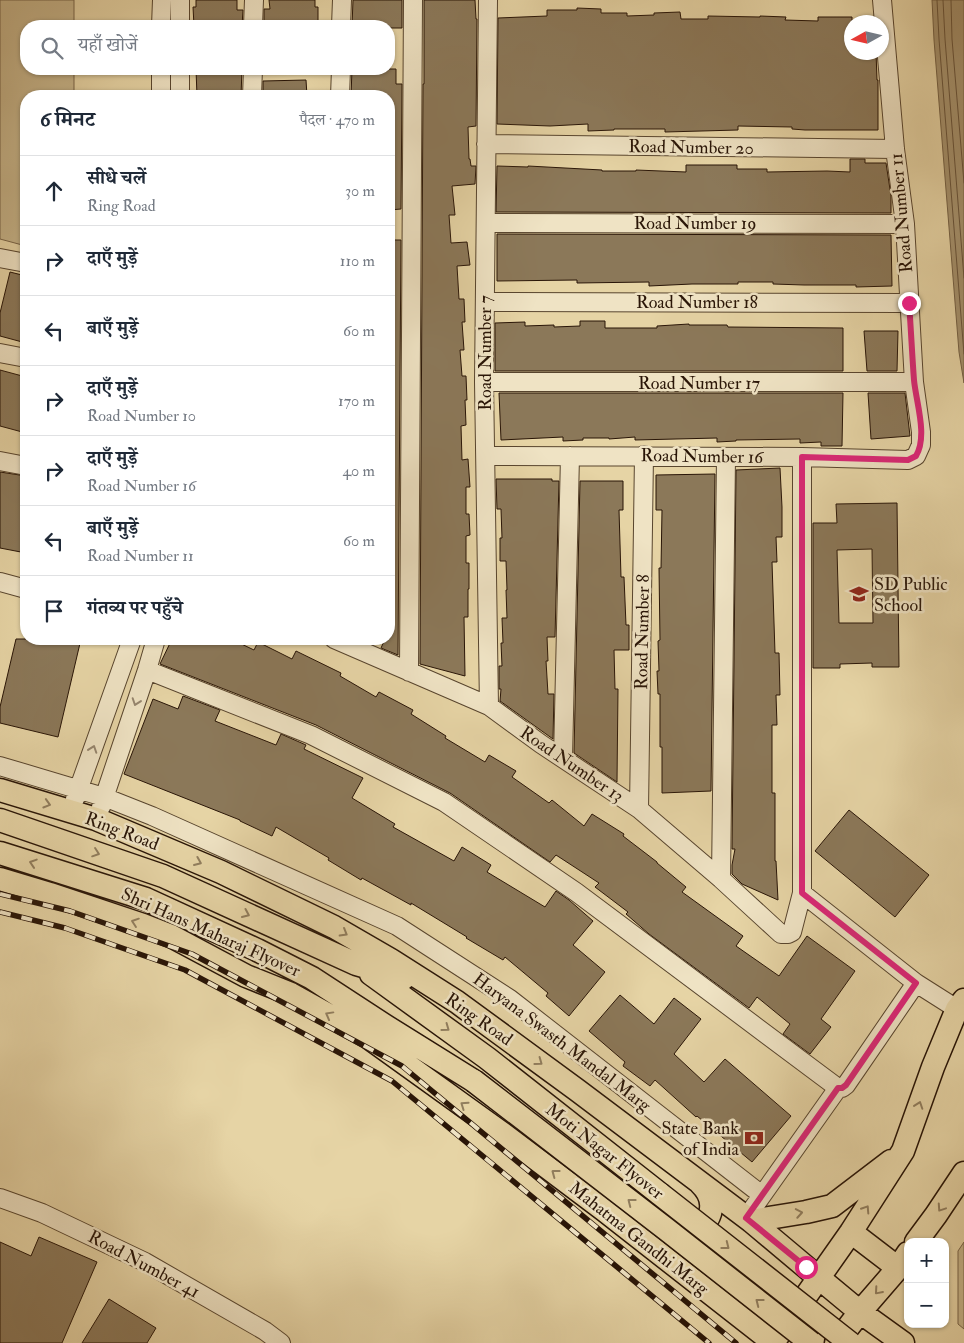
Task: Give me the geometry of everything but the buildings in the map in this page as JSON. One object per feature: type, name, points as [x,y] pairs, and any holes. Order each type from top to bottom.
[{"type":"main road","name":"Ring Road","points":[[0,790],[96,819],[222,872],[334,927],[391,960],[457,1002],[700,1182],[749,1219],[860,1312],[903,1343]]},
{"type":"main road","name":"Shri Hans Maharaj Flyover","points":[[0,820],[163,876],[356,964]]},
{"type":"main road","name":"Shri Hans Maharaj Flyover","points":[[0,853],[146,899],[257,950],[312,978],[474,1081],[811,1343]]},
{"type":"main road","points":[[0,880],[143,925],[258,967],[312,978]]},
{"type":"main road","name":"Mahatma Gandhi Marg","points":[[171,936],[246,976],[291,994],[368,1037],[504,1134],[774,1343]]},
{"type":"main road","points":[[356,964],[400,977],[457,1002]]},
{"type":"main road","name":"Moti Nagar Flyover","points":[[356,964],[487,1058],[850,1343]]},
{"type":"main road","points":[[774,1343],[851,1232],[903,1151],[933,1067],[961,1004]]},
{"type":"main road","points":[[749,1219],[806,1212],[832,1206],[903,1151]]},
{"type":"main road","points":[[919,1238],[964,1174]]},
{"type":"main road","points":[[648,1245],[675,1242],[686,1238],[696,1233],[706,1222],[710,1215],[711,1201],[709,1193],[700,1182]]},
{"type":"main road","points":[[836,1343],[903,1260],[851,1232]]},
{"type":"street","points":[[161,20],[162,0]]},
{"type":"street","points":[[180,0],[180,20]]},
{"type":"street","points":[[253,20],[254,0]]},
{"type":"street","points":[[341,20],[342,0]]},
{"type":"street","points":[[409,672],[413,0]]},
{"type":"street","name":"Road Number 7","points":[[488,0],[484,382],[489,706]]},
{"type":"street","name":"Road Number 11","points":[[882,0],[895,149],[905,224],[914,382],[921,432],[921,445],[916,456]]},
{"type":"street","points":[[161,75],[161,90]]},
{"type":"street","points":[[180,75],[180,90]]},
{"type":"street","points":[[252,90],[253,75]]},
{"type":"street","points":[[340,75],[340,90]]},
{"type":"street","name":"Road Number 20","points":[[486,144],[895,149]]},
{"type":"street","name":"Road Number 19","points":[[486,223],[905,224]]},
{"type":"street","points":[[0,258],[20,262]]},
{"type":"street","name":"Road Number 18","points":[[484,302],[909,303]]},
{"type":"street","points":[[0,353],[20,357]]},
{"type":"street","name":"Road Number 17","points":[[484,382],[914,382]]},
{"type":"street","name":"Road Number 16","points":[[486,456],[644,455],[908,460],[916,456]]},
{"type":"street","name":"Road Number 8","points":[[639,809],[644,455]]},
{"type":"street","points":[[563,758],[570,456]]},
{"type":"street","points":[[721,879],[726,457]]},
{"type":"street","points":[[802,457],[802,893],[916,983],[961,1004]]},
{"type":"street","points":[[0,461],[20,465]]},
{"type":"street","points":[[0,582],[20,587]]},
{"type":"street","points":[[71,812],[130,645]]},
{"type":"street","points":[[96,819],[154,645]]},
{"type":"street","name":"Road Number 13","points":[[348,645],[489,706],[639,809],[721,879],[781,934],[792,932],[802,893]]},
{"type":"street","points":[[147,670],[312,735],[444,802],[576,892],[838,1088]]},
{"type":"street","name":"Haryana Swasth Mandal Marg","points":[[0,766],[104,797],[152,816],[396,926],[510,999],[762,1195]]},
{"type":"street","points":[[749,1219],[762,1195],[838,1088],[846,1085],[916,983]]},
{"type":"street","name":"Road Number 41","points":[[0,1198],[42,1213],[145,1262],[265,1331],[281,1343]]},
{"type":"shaded area","points":[[0,0],[74,0],[74,20],[20,20],[20,75],[74,75],[74,90],[20,90],[20,244],[0,239]]},
{"type":"shaded area","points":[[964,1242],[964,1329],[958,1324],[958,1251]]},
{"type":"water","points":[[932,0],[964,0],[964,383],[959,352]]},
{"type":"railway","points":[[0,894],[70,911],[192,954],[402,1066],[736,1343]]},
{"type":"railway","points":[[0,912],[65,928],[185,970],[392,1081],[709,1343]]},
{"type":"place","name":"SD Public School","points":[[859,594]]},
{"type":"place","name":"State Bank of India","points":[[754,1138]]},
{"type":"route","points":[[806,1267],[746,1218],[838,1088],[846,1085],[916,983],[802,893],[802,457],[908,460],[916,456],[921,445],[921,432],[914,382],[909,303]]}]
